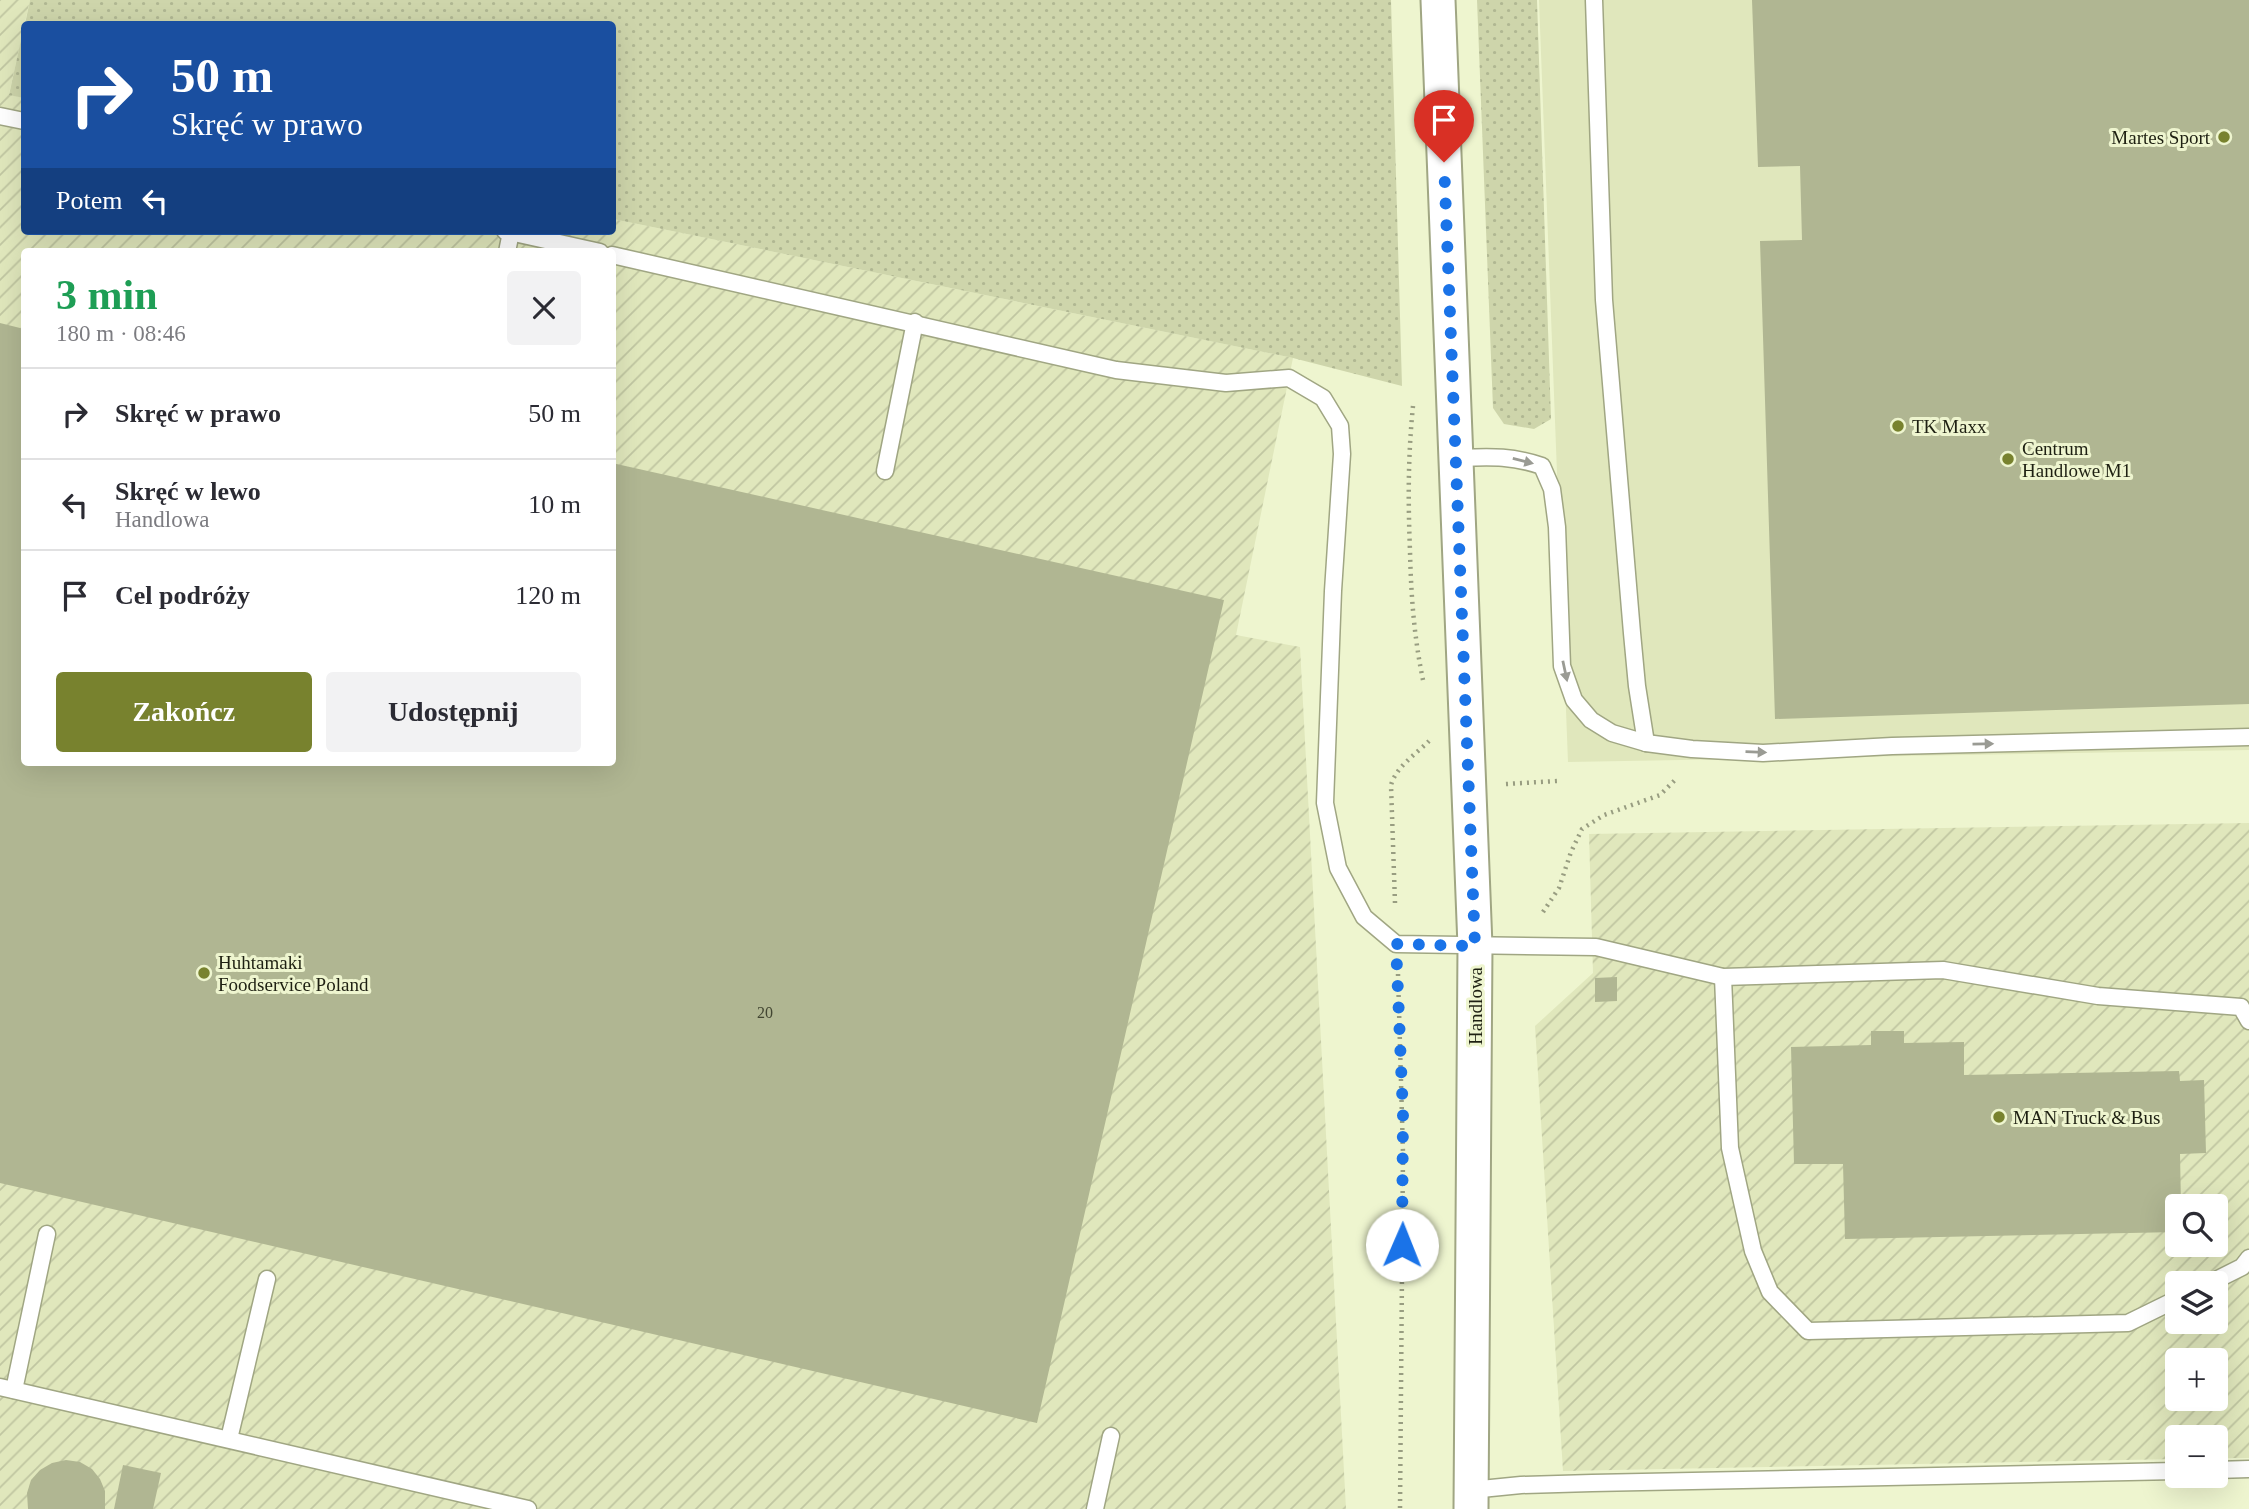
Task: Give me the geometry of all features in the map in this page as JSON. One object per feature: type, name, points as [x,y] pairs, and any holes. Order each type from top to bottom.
[{"type":"street","name":"Handlowa","points":[[1438,0],[1475,946],[1471,1500]]},
{"type":"lane","points":[[1594,0],[1604,300],[1632,634],[1646,743]]},
{"type":"lane","points":[[0,116],[21,120]]},
{"type":"lane","points":[[522,235],[582,248]]},
{"type":"lane","points":[[616,256],[1116,370],[1226,383],[1289,378],[1323,398],[1340,426],[1342,454],[1333,591],[1325,803],[1338,868],[1364,917],[1396,944],[1596,947],[1723,977],[1943,970],[2098,996],[2241,1007],[2249,1021]]},
{"type":"lane","points":[[885,471],[915,322]]},
{"type":"lane","points":[[1455,458],[1521,458],[1542,466],[1552,489],[1557,527],[1563,666],[1574,700],[1591,720],[1612,733],[1646,743],[1763,753],[1892,746],[2249,737]]},
{"type":"lane","points":[[1723,977],[1730,1149],[1753,1251],[1770,1292],[1808,1331],[2128,1323],[2165,1305]]},
{"type":"lane","points":[[47,1234],[7,1389],[527,1509]]},
{"type":"lane","points":[[2228,1274],[2242,1267],[2249,1258]]},
{"type":"lane","points":[[229,1439],[267,1279]]},
{"type":"lane","points":[[1095,1509],[1111,1436]]},
{"type":"lane","points":[[2228,1470],[2249,1469]]},
{"type":"lane","points":[[1471,1500],[1521,1485],[2165,1471]]},
{"type":"path","points":[[1414,396],[1407,482],[1415,639],[1426,692]]},
{"type":"path","points":[[1400,1509],[1403,1140],[1391,785],[1395,774],[1434,737]]},
{"type":"path","points":[[1543,912],[1559,888],[1570,852],[1582,829],[1604,815],[1660,795],[1678,777]]},
{"type":"path","points":[[1500,784],[1557,781]]},
{"type":"shaded area","points":[[0,0],[30,0],[25,21],[21,21],[21,40],[9,94],[21,97],[21,235],[616,235],[616,220],[1293,358],[1236,635],[1300,647],[1346,1509],[0,1509]]},
{"type":"shaded area","points":[[30,0],[1391,0],[1402,386],[1293,358],[616,220],[616,21],[26,21]]},
{"type":"shaded area","points":[[1477,0],[1537,0],[1551,419],[1534,429],[1504,424],[1493,408]]},
{"type":"shaded area","name":"Centrum Handlowe M1","points":[[1539,0],[2249,0],[2249,750],[1568,762]]},
{"type":"shaded area","points":[[21,40],[21,97],[9,95]]},
{"type":"shaded area","points":[[2249,823],[2249,1458],[2228,1458],[2228,1425],[2165,1425],[2165,1459],[1563,1471],[1535,1026],[1593,973],[1589,834]]},
{"type":"building","name":"Centrum Handlowe M1","points":[[1752,0],[2249,0],[2249,704],[1775,719],[1760,241],[1802,240],[1800,166],[1758,167]]},
{"type":"building","points":[[0,323],[21,328],[21,766],[616,766],[616,464],[1224,600],[1037,1423],[0,1183]]},
{"type":"building","points":[[1617,977],[1617,1001],[1595,1002],[1595,978]]},
{"type":"building","name":"MAN Truck & Bus","points":[[1871,1031],[1904,1031],[1904,1043],[1964,1042],[1964,1075],[2179,1071],[2180,1081],[2204,1080],[2206,1153],[2180,1154],[2181,1194],[2165,1194],[2165,1232],[1845,1239],[1843,1164],[1794,1164],[1791,1047],[1871,1045]]},
{"type":"building","points":[[66,1460],[80,1462],[92,1469],[100,1479],[105,1491],[105,1509],[28,1509],[27,1493],[31,1480],[40,1470],[52,1463]]},
{"type":"building","points":[[123,1465],[161,1473],[153,1509],[114,1509]]},
{"type":"place","name":"Martes Sport","points":[[2224,137]]},
{"type":"place","name":"TK Maxx","points":[[1898,426]]},
{"type":"place","name":"Centrum Handlowe M1","points":[[2008,459]]},
{"type":"place","name":"Huhtamaki Foodservice Poland","points":[[204,973]]},
{"type":"place","name":"MAN Truck & Bus","points":[[1999,1117]]},
{"type":"route","points":[[1402,1245],[1403,1114],[1396,944],[1475,946],[1444,162]]}]
